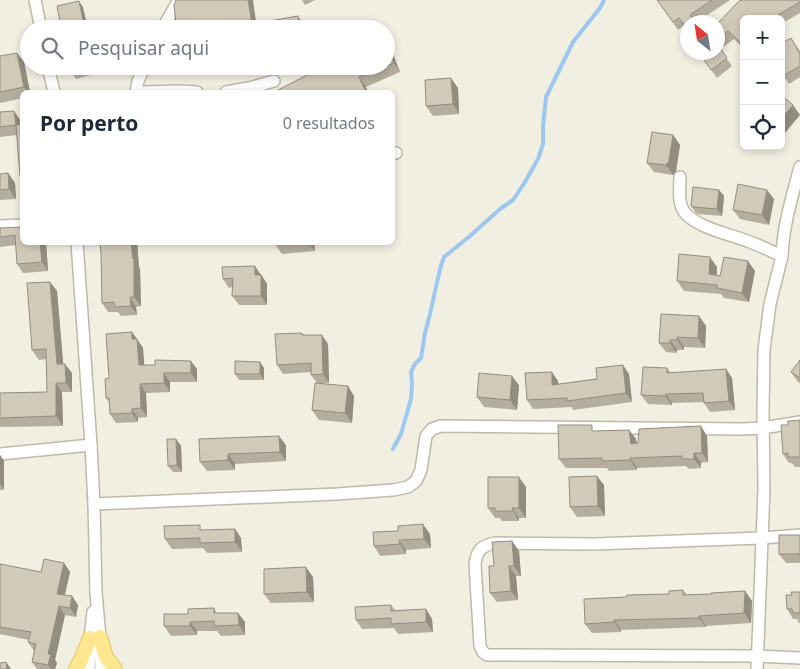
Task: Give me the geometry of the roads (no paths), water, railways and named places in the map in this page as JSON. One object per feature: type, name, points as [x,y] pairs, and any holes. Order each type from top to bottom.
[{"type":"main road","points":[[76,669],[95,638],[115,669]]},
{"type":"street","points":[[36,0],[39,20]]},
{"type":"street","points":[[167,20],[179,0]]},
{"type":"street","points":[[50,75],[54,90]]},
{"type":"street","points":[[136,90],[141,75]]},
{"type":"street","points":[[238,90],[274,81]]},
{"type":"street","points":[[757,669],[764,489],[763,382],[766,337],[770,304],[782,256],[785,223],[800,167]]},
{"type":"street","points":[[680,177],[681,204],[686,214],[695,221],[752,242],[782,256]]},
{"type":"street","points":[[0,226],[20,225]]},
{"type":"street","points":[[77,245],[94,504],[95,638],[89,669]]},
{"type":"street","points":[[94,504],[337,494],[393,490],[408,487],[416,481],[421,470],[426,436],[432,429],[441,426],[763,428],[800,422]]},
{"type":"street","points":[[0,454],[91,445]]},
{"type":"street","points":[[800,536],[595,544],[495,543],[480,549],[476,556],[480,646],[482,652],[487,655],[757,656],[800,658]]},
{"type":"street","points":[[95,638],[101,669]]},
{"type":"waterway","points":[[393,449],[401,434],[411,399],[411,372],[421,358],[425,333],[444,257],[513,200],[525,182],[538,159],[543,144],[546,97],[573,42],[600,8],[604,0]]}]
